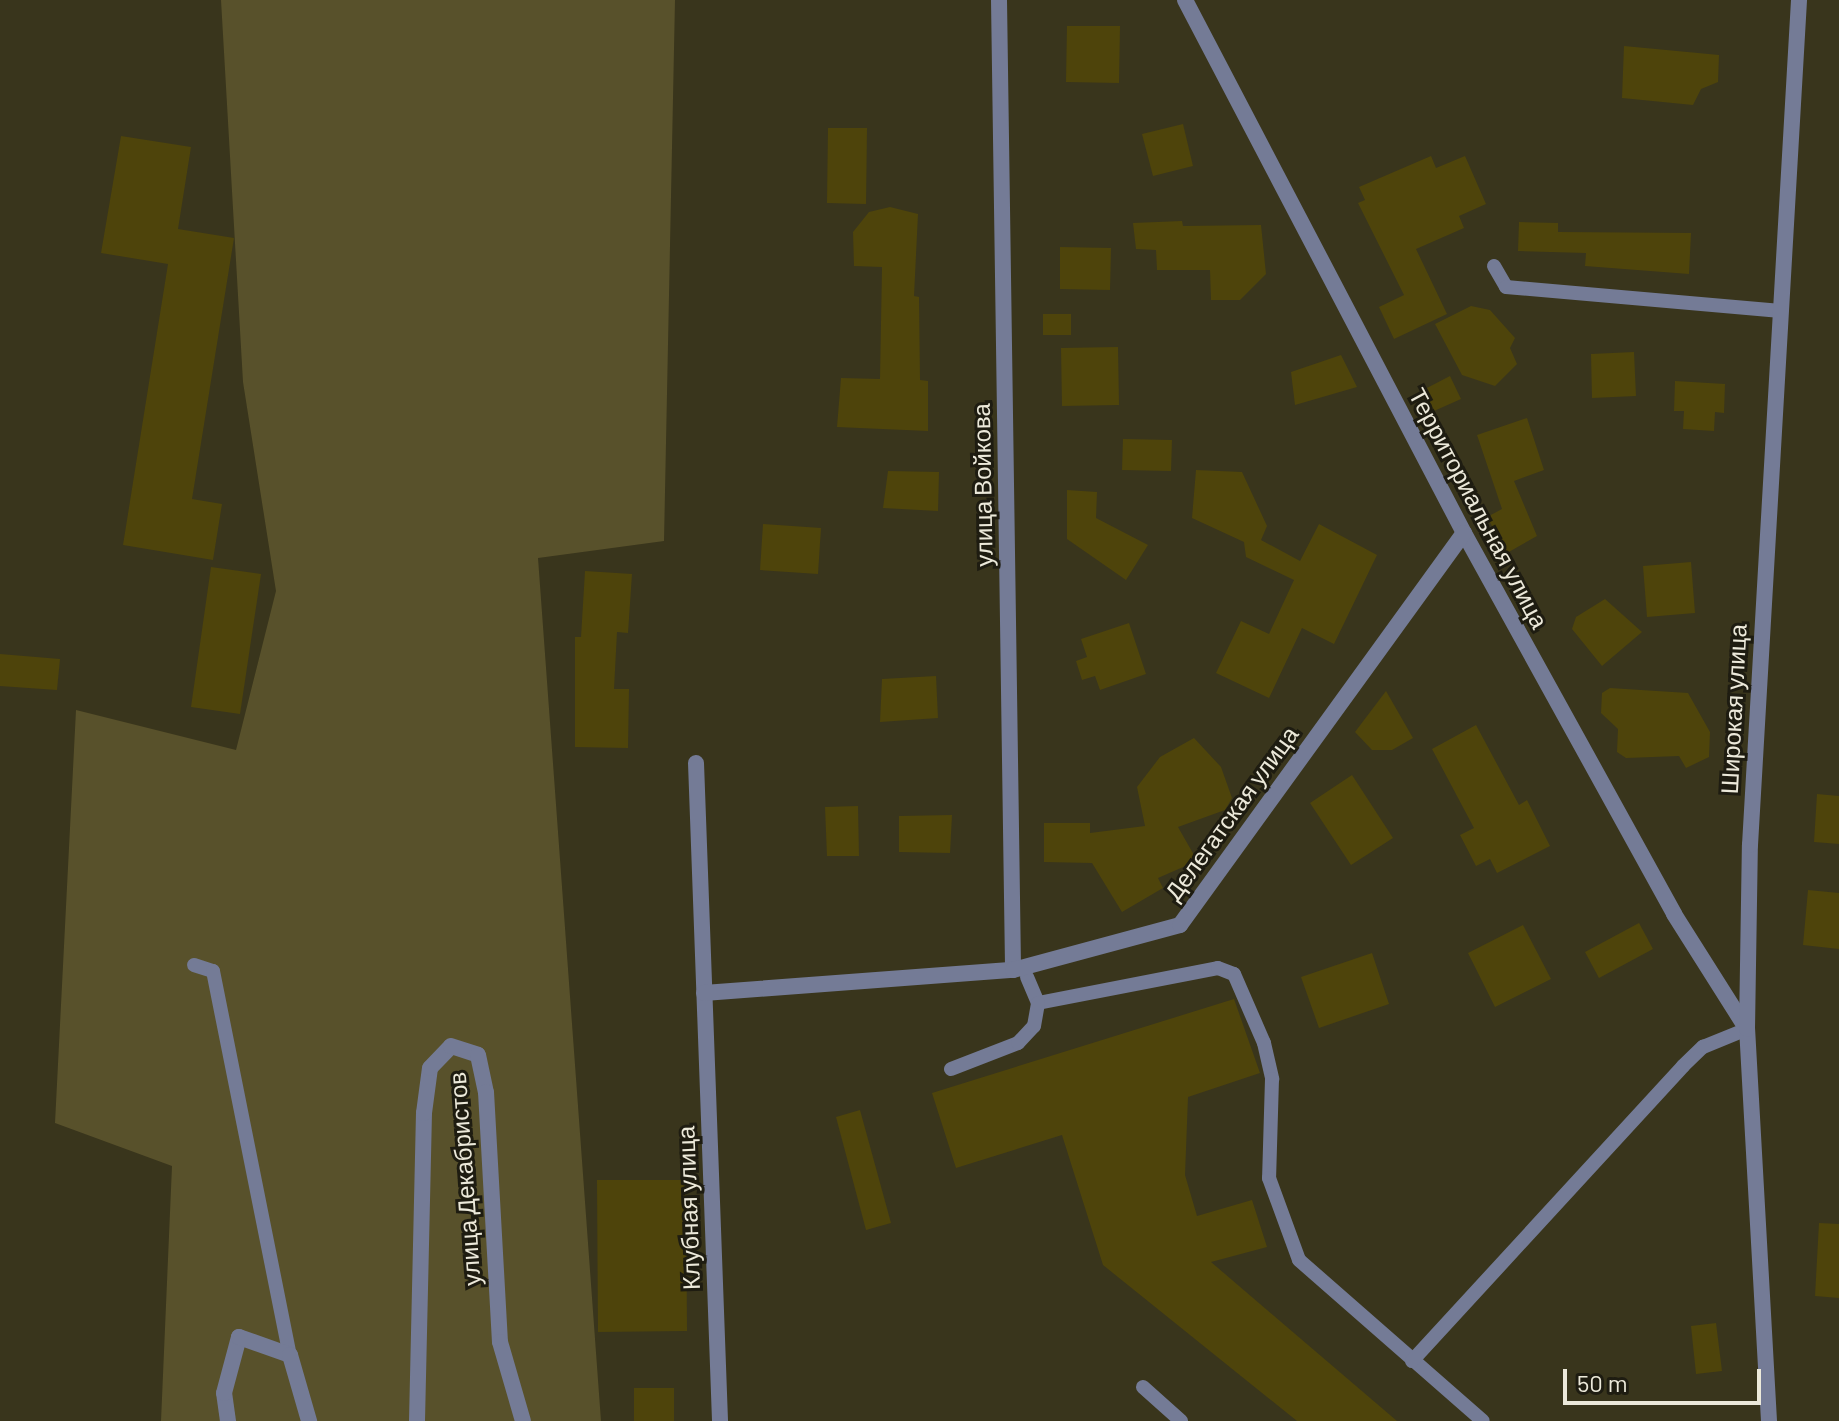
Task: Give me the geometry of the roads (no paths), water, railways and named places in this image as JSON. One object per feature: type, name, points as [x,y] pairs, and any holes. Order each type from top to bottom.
[{"type":"street","name":"улица Войкова","points":[[999,0],[1020,973]]},
{"type":"street","name":"Территориальная улица","points":[[1185,0],[1464,533],[1674,914],[1747,1029]]},
{"type":"street","name":"Широкая улица","points":[[1769,1421],[1747,1029],[1750,845],[1778,311],[1799,0]]},
{"type":"street","name":"Делегатская улица","points":[[704,993],[1020,973],[1180,925],[1464,533]]},
{"type":"street","name":"Клубная улица","points":[[696,763],[720,1421]]},
{"type":"street","name":"улица Декабристов","points":[[417,1421],[424,1113],[430,1068],[451,1046],[478,1055],[486,1092],[500,1342],[523,1421]]},
{"type":"street","points":[[228,1421],[224,1393],[239,1337],[290,1355],[309,1421]]},
{"type":"lane","points":[[1494,266],[1506,287],[1778,311]]},
{"type":"lane","points":[[194,965],[213,971],[290,1355]]},
{"type":"lane","points":[[1038,1003],[1218,968],[1234,974],[1264,1043],[1272,1079],[1269,1178],[1299,1260],[1483,1421]]},
{"type":"lane","points":[[951,1069],[1018,1043],[1034,1026],[1038,1003],[1020,973]]},
{"type":"lane","points":[[1412,1361],[1683,1066],[1703,1047],[1747,1029]]},
{"type":"lane","points":[[1143,1387],[1181,1421]]}]
